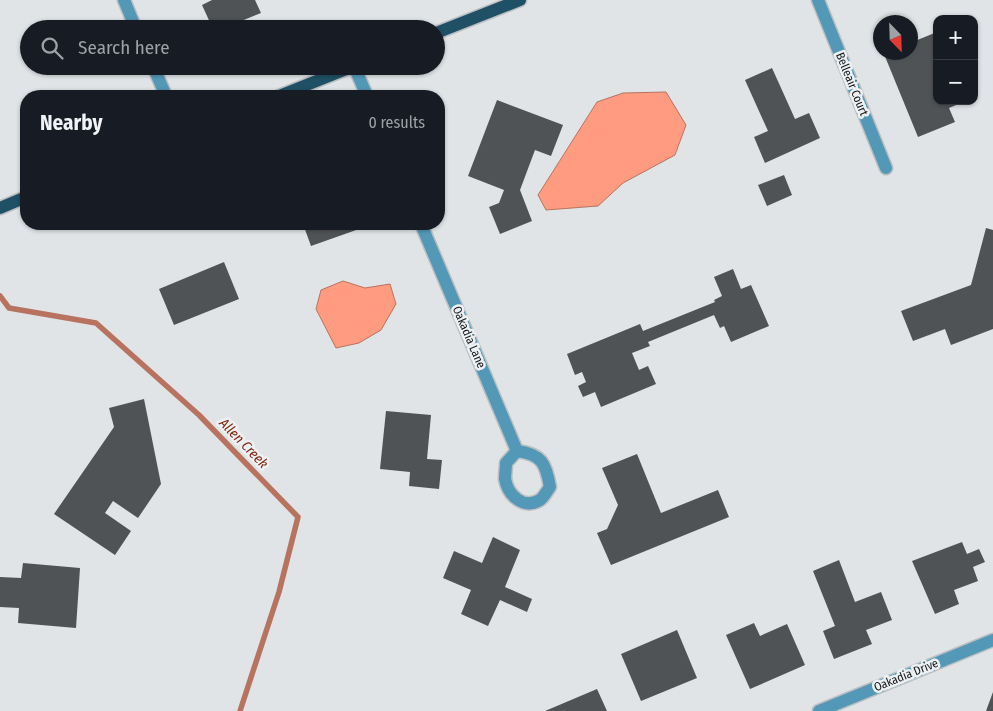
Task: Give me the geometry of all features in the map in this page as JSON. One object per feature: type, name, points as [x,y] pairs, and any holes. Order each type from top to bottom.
[{"type":"main road","points":[[445,29],[520,0]]},
{"type":"main road","points":[[293,90],[331,75]]},
{"type":"main road","points":[[0,208],[20,200]]},
{"type":"street","points":[[124,0],[132,20]]},
{"type":"street","name":"Belleair Court","points":[[818,0],[886,168]]},
{"type":"street","points":[[157,75],[163,90]]},
{"type":"street","points":[[358,75],[364,90]]},
{"type":"street","name":"Oakadia Lane","points":[[424,230],[517,451]]},
{"type":"street","name":"Oakadia Drive","points":[[819,711],[993,640]]},
{"type":"shaded area","points":[[666,92],[686,125],[675,155],[623,183],[598,206],[546,210],[538,195],[597,102],[623,93]]},
{"type":"shaded area","points":[[343,281],[365,288],[390,284],[396,304],[381,330],[359,343],[336,348],[316,309],[321,290]]},
{"type":"building","points":[[212,0],[255,0],[261,13],[244,20],[209,20],[202,5]]},
{"type":"building","points":[[933,34],[933,105],[956,105],[949,108],[955,122],[918,137],[886,60],[918,60],[918,40]]},
{"type":"building","points":[[772,68],[795,119],[809,113],[820,138],[765,163],[754,137],[768,131],[745,80]]},
{"type":"building","points":[[497,100],[563,125],[551,156],[535,150],[520,190],[532,221],[500,234],[489,207],[499,203],[504,190],[468,176]]},
{"type":"building","points":[[784,175],[792,195],[767,206],[758,185]]},
{"type":"building","points":[[986,228],[993,230],[993,329],[951,345],[945,329],[913,341],[901,311],[971,285]]},
{"type":"building","points":[[305,230],[356,230],[311,246]]},
{"type":"building","points":[[224,262],[239,299],[174,325],[159,289]]},
{"type":"building","points":[[733,269],[741,289],[751,285],[769,326],[731,342],[724,326],[720,328],[714,315],[648,342],[650,346],[632,353],[639,370],[648,366],[656,384],[601,407],[595,392],[583,397],[578,386],[586,382],[582,372],[575,375],[567,354],[640,324],[643,331],[715,302],[714,300],[722,296],[714,277]]},
{"type":"building","points":[[144,399],[161,484],[138,518],[113,501],[105,513],[131,531],[115,555],[54,514],[114,427],[109,408]]},
{"type":"building","points":[[386,411],[431,415],[427,459],[442,460],[439,489],[409,486],[410,472],[380,469]]},
{"type":"building","points":[[637,454],[661,513],[718,490],[729,517],[611,565],[597,533],[607,529],[618,505],[602,468]]},
{"type":"building","points":[[493,537],[520,550],[505,587],[532,599],[527,612],[500,600],[488,626],[461,614],[471,590],[443,578],[454,551],[482,563]]},
{"type":"building","points":[[962,542],[967,554],[979,549],[985,562],[973,567],[978,581],[954,590],[959,604],[935,614],[912,561]]},
{"type":"building","points":[[839,560],[855,602],[881,592],[892,620],[866,630],[872,644],[834,659],[823,631],[835,626],[813,571]]},
{"type":"building","points":[[23,563],[80,568],[76,628],[18,623],[19,608],[0,607],[0,577],[21,578]]},
{"type":"building","points":[[754,623],[760,636],[787,624],[805,665],[750,689],[726,635]]},
{"type":"building","points":[[677,630],[697,678],[641,701],[621,654]]},
{"type":"building","points":[[597,689],[607,711],[545,711]]},
{"type":"building","points":[[993,692],[993,711],[986,711]]},
{"type":"waterway","name":"Allen Creek","points":[[0,296],[9,308],[96,323],[199,415],[298,517],[279,592],[240,711]]}]
